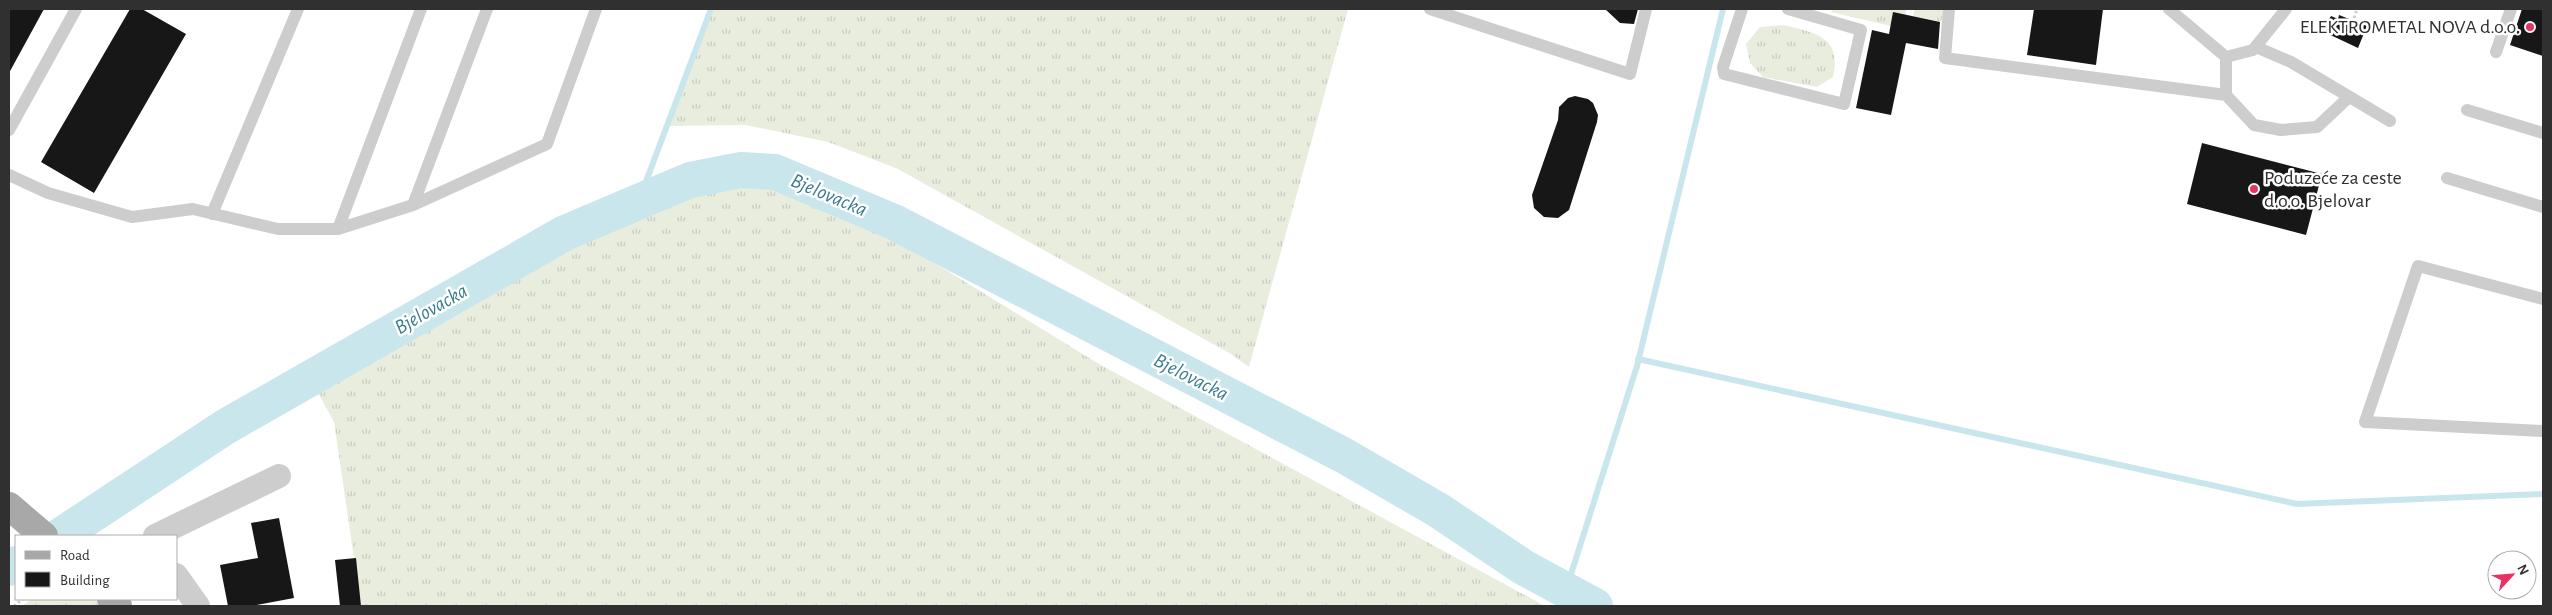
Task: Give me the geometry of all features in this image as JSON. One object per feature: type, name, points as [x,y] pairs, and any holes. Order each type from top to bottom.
[{"type":"street","points":[[157,535],[279,476]]},
{"type":"street","points":[[178,578],[198,606]]},
{"type":"lane","points":[[9,130],[76,9]]},
{"type":"lane","points":[[212,214],[298,9]]},
{"type":"lane","points":[[338,229],[421,9]]},
{"type":"lane","points":[[414,205],[487,9]]},
{"type":"lane","points":[[9,176],[48,193],[132,217],[192,209],[278,229],[338,229],[414,205],[548,144],[596,9]]},
{"type":"lane","points":[[1430,9],[1630,74],[1646,9]]},
{"type":"lane","points":[[1742,9],[1723,67],[1724,74],[1844,104],[1861,30],[1788,9]]},
{"type":"lane","points":[[1949,9],[1945,58],[2226,95],[2254,125],[2281,130],[2317,127],[2349,97]]},
{"type":"lane","points":[[2168,9],[2226,57]]},
{"type":"lane","points":[[2226,57],[2253,50],[2286,9]]},
{"type":"lane","points":[[2496,52],[2511,9]]},
{"type":"lane","points":[[2256,47],[2291,62],[2390,121]]},
{"type":"lane","points":[[2226,57],[2226,95]]},
{"type":"lane","points":[[2467,110],[2543,133]]},
{"type":"lane","points":[[2447,178],[2543,207]]},
{"type":"lane","points":[[2543,299],[2418,266],[2365,422],[2543,431]]},
{"type":"path","points":[[2354,18],[2357,9]]},
{"type":"green space","points":[[711,9],[1348,9],[1249,367],[1231,354],[896,168],[828,142],[746,125],[667,126]]},
{"type":"green space","points":[[1832,9],[1907,9],[1905,15],[1891,26],[1831,12]]},
{"type":"green space","points":[[1915,9],[1944,9],[1941,22],[1913,16]]},
{"type":"green space","points":[[1784,25],[1816,34],[1830,45],[1834,53],[1835,63],[1833,77],[1817,87],[1763,77],[1750,63],[1746,44],[1760,27]]},
{"type":"green space","points":[[741,170],[775,172],[809,186],[1099,364],[1545,606],[361,606],[334,422],[310,378],[565,233],[690,180]]},
{"type":"green space","points":[[31,600],[110,600],[116,606],[22,606]]},
{"type":"building","points":[[9,9],[44,9],[9,73]]},
{"type":"building","points":[[130,9],[142,9],[186,34],[94,193],[41,162]]},
{"type":"building","points":[[1605,9],[1638,9],[1634,24],[1620,23]]},
{"type":"building","points":[[2034,9],[2103,9],[2096,65],[2027,55]]},
{"type":"building","name":"ELEKTROMETAL NOVA d.o.o.","points":[[2522,9],[2543,9],[2543,56],[2510,45]]},
{"type":"building","points":[[1893,12],[1940,22],[1938,49],[1906,43],[1891,115],[1856,108],[1872,30],[1889,34]]},
{"type":"building","points":[[2339,15],[2367,26],[2358,48],[2322,31],[2331,16],[2338,19]]},
{"type":"building","points":[[1575,96],[1588,99],[1593,103],[1598,115],[1597,122],[1569,210],[1558,218],[1544,217],[1534,208],[1532,195],[1558,120],[1559,107],[1568,98]]},
{"type":"building","name":"Poduzeće za ceste d.o.o. Bjelovar","points":[[2202,143],[2322,174],[2306,235],[2187,204]]},
{"type":"building","points":[[279,518],[294,598],[252,606],[228,606],[220,565],[258,558],[251,523]]},
{"type":"building","points":[[356,558],[361,606],[340,606],[335,560]]},
{"type":"waterway","points":[[639,200],[711,9]]},
{"type":"waterway","points":[[1566,590],[1637,366],[1723,9]]},
{"type":"waterway","name":"Bjelovacka","points":[[62,535],[225,427],[565,233],[690,180],[741,170],[775,172],[894,222],[1343,455],[1438,510],[1523,567],[1595,606]]},
{"type":"waterway","points":[[1638,359],[2297,504],[2543,494]]},
{"type":"waterway","name":"Bjelovacka","points":[[9,568],[15,565]]},
{"type":"place","name":"ELEKTROMETAL NOVA d.o.o.","points":[[2530,27]]},
{"type":"place","name":"Poduzeće za ceste d.o.o. Bjelovar","points":[[2254,189]]}]
